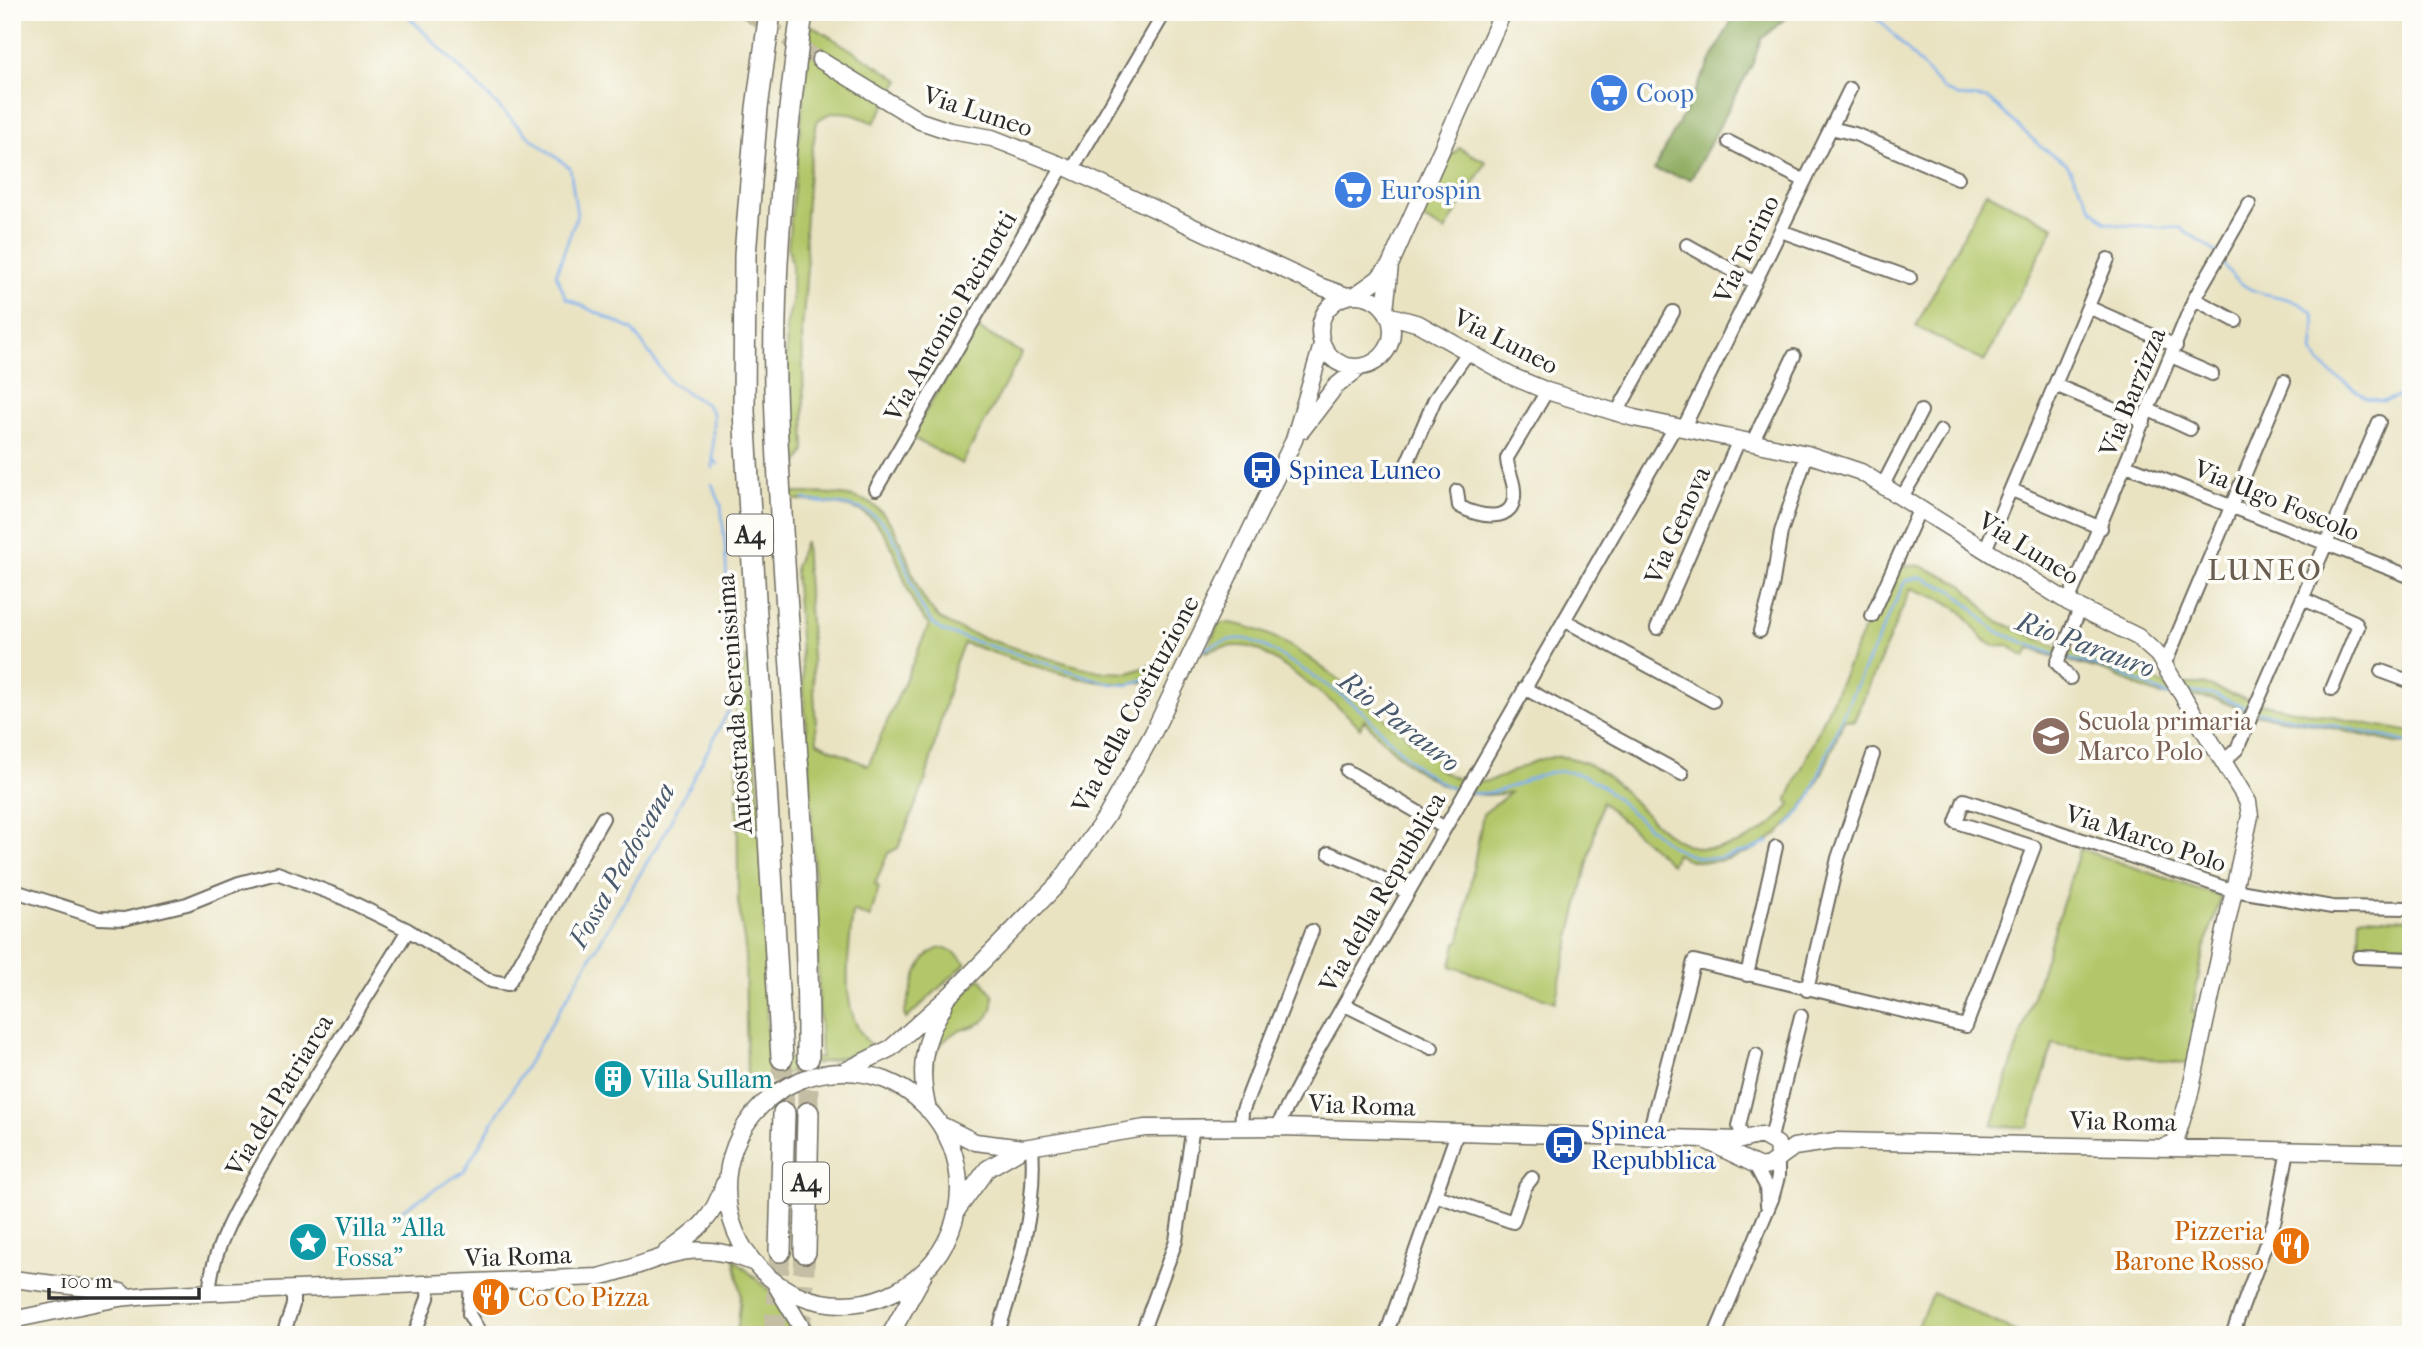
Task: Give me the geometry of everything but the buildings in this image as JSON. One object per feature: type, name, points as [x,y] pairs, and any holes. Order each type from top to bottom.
[{"type":"highway","name":"Autostrada Serenissima","points":[[771,12],[757,108],[744,255],[744,384],[782,1058]]},
{"type":"highway","name":"A4","points":[[803,12],[789,111],[777,260],[775,389],[804,864],[808,1058]]},
{"type":"highway","name":"A4","points":[[780,1251],[784,1113]]},
{"type":"highway","name":"A4","points":[[805,1252],[808,1113]]},
{"type":"street","name":"Via Antonio Pacinotti","points":[[876,489],[1068,168],[1166,12]]},
{"type":"street","points":[[1324,313],[1334,302],[1352,295],[1378,279],[1390,265],[1503,12]]},
{"type":"street","name":"Via Luneo","points":[[820,60],[920,121],[950,131],[992,138],[1068,168],[1319,286],[1352,295]]},
{"type":"street","name":"Via Torino","points":[[1679,428],[1755,283],[1850,89]]},
{"type":"street","points":[[1831,128],[1855,134],[1958,178]]},
{"type":"street","points":[[1729,142],[1805,181]]},
{"type":"street","name":"Via Barzizza","points":[[2070,678],[2060,657],[2074,606],[2101,528],[2194,299],[2213,261],[2249,204]]},
{"type":"street","points":[[1781,231],[1910,278]]},
{"type":"street","points":[[1687,244],[1755,283]]},
{"type":"street","points":[[1985,550],[2108,259]]},
{"type":"street","points":[[1319,286],[1324,313],[1319,333],[1322,345],[1338,363],[1360,367],[1381,357],[1392,336],[1387,312],[1390,265]]},
{"type":"street","points":[[1352,295],[1375,300],[1387,312]]},
{"type":"street","points":[[2194,299],[2236,321]]},
{"type":"street","points":[[2088,307],[2213,374]]},
{"type":"street","name":"Via Luneo","points":[[1387,312],[1429,330],[1511,376],[1546,391],[1616,414],[1843,464],[1883,485],[2074,606],[2138,637],[2163,661],[2250,811],[2236,891],[2189,1097],[2175,1140],[2165,1147]]},
{"type":"street","points":[[1616,414],[1673,312]]},
{"type":"street","name":"Via Luneo","points":[[1392,336],[1406,329],[1429,330]]},
{"type":"street","name":"Via della Costituzione","points":[[1294,440],[1322,345]]},
{"type":"street","points":[[1405,468],[1435,399],[1469,351]]},
{"type":"street","name":"Via Genova","points":[[1657,628],[1746,442],[1794,356]]},
{"type":"street","name":"Via della Costituzione","points":[[951,994],[1059,883],[1106,817],[1152,735],[1294,440],[1321,401],[1360,367]]},
{"type":"street","points":[[2163,661],[2168,657],[2284,381]]},
{"type":"street","points":[[2055,385],[2190,429]]},
{"type":"street","points":[[1457,491],[1459,506],[1482,517],[1497,516],[1508,508],[1514,490],[1507,458],[1546,391]]},
{"type":"street","points":[[1883,485],[1921,411]]},
{"type":"street","points":[[2223,762],[2237,749],[2379,422]]},
{"type":"street","name":"Via della Repubblica","points":[[1281,1127],[1283,1114],[1524,688],[1679,428]]},
{"type":"street","points":[[1902,497],[1941,431]]},
{"type":"street","points":[[1760,631],[1772,587],[1781,532],[1807,454]]},
{"type":"street","name":"Via Ugo Foscolo","points":[[2126,465],[2411,578]]},
{"type":"street","points":[[2012,490],[2101,528]]},
{"type":"street","points":[[1872,616],[1920,508]]},
{"type":"street","points":[[2303,599],[2355,622],[2358,627],[2332,689]]},
{"type":"street","points":[[1564,620],[1713,701]]},
{"type":"street","points":[[2381,671],[2411,682]]},
{"type":"street","points":[[1524,688],[1682,774]]},
{"type":"street","points":[[1651,1137],[1652,1121],[1694,961],[1807,990],[1838,858],[1873,755]]},
{"type":"street","points":[[1347,771],[1445,828]]},
{"type":"street","name":"Via Marco Polo","points":[[2034,847],[1955,822],[1964,800],[2041,828],[2236,891],[2332,907],[2411,908]]},
{"type":"street","points":[[12,890],[99,918],[124,919],[187,904],[239,883],[277,873],[339,896],[408,930],[491,981],[508,984],[603,818]]},
{"type":"street","name":"Via Marco Polo","points":[[1807,990],[1966,1026],[2041,828]]},
{"type":"street","points":[[1747,975],[1776,847]]},
{"type":"street","points":[[1329,853],[1360,866],[1408,893]]},
{"type":"street","name":"Via del Patriarca","points":[[210,1293],[215,1263],[237,1209],[303,1095],[408,930]]},
{"type":"street","points":[[1241,1127],[1242,1112],[1312,931]]},
{"type":"street","points":[[2359,957],[2411,959]]},
{"type":"street","points":[[661,1256],[701,1228],[711,1216],[743,1128],[773,1095],[799,1080],[845,1071],[891,1048],[951,994]]},
{"type":"street","points":[[928,1110],[921,1076],[923,1052],[935,1021],[951,994]]},
{"type":"street","points":[[1345,1004],[1432,1048]]},
{"type":"street","points":[[1716,1335],[1767,1212],[1778,1178],[1775,1148],[1801,1016]]},
{"type":"street","points":[[1740,1159],[1737,1148],[1742,1139],[1739,1126],[1756,1055]]},
{"type":"street","points":[[845,1071],[868,1073],[891,1081],[928,1110],[941,1125],[958,1168],[957,1210],[946,1244],[926,1270],[890,1335]]},
{"type":"street","name":"Via Luneo","points":[[2187,1147],[2189,1097]]},
{"type":"street","points":[[941,1125],[975,1142],[1028,1147]]},
{"type":"street","points":[[1141,1335],[1176,1241],[1193,1126]]},
{"type":"street","name":"Via Roma","points":[[1028,1147],[1109,1133],[1193,1126],[1701,1139],[1742,1139],[1761,1135],[1775,1148],[1835,1140],[2411,1153]]},
{"type":"street","points":[[1387,1335],[1457,1132]]},
{"type":"street","name":"Via Roma","points":[[1701,1139],[1722,1146],[1760,1173],[1769,1165],[1775,1148]]},
{"type":"street","points":[[957,1210],[987,1169],[1028,1147]]},
{"type":"street","points":[[998,1335],[1014,1279],[1033,1193],[1028,1147]]},
{"type":"street","points":[[2232,1335],[2281,1202],[2288,1150]]},
{"type":"street","points":[[728,1173],[727,1200],[733,1226],[755,1264],[772,1280],[806,1335]]},
{"type":"street","points":[[1767,1212],[1760,1173],[1778,1178]]},
{"type":"street","points":[[1435,1195],[1513,1222],[1532,1178]]},
{"type":"street","points":[[661,1256],[709,1248],[755,1264]]},
{"type":"street","name":"Via Roma","points":[[148,1295],[597,1277],[661,1256]]},
{"type":"street","points":[[772,1280],[816,1301],[848,1304],[887,1296],[926,1270]]},
{"type":"street","points":[[12,1281],[50,1293],[73,1306]]},
{"type":"street","points":[[12,1281],[148,1295]]},
{"type":"street","points":[[471,1283],[469,1314],[481,1335]]},
{"type":"street","points":[[414,1335],[428,1298],[429,1284]]},
{"type":"street","points":[[35,1289],[42,1301],[38,1314]]},
{"type":"street","points":[[283,1335],[293,1305],[293,1290]]},
{"type":"street","points":[[12,1320],[73,1306],[148,1295]]},
{"type":"green space","points":[[1736,12],[1793,12],[1761,39],[1753,63],[1691,179],[1654,170]]},
{"type":"green space","points":[[811,25],[900,80],[874,123],[852,114],[838,112],[817,121],[809,171],[805,231],[807,268],[802,331],[805,451],[789,478],[786,327],[792,303],[792,264],[788,247]]},
{"type":"green space","points":[[1459,148],[1486,162],[1445,231],[1420,217],[1446,161]]},
{"type":"green space","points":[[1986,192],[2054,227],[1984,362],[1916,326]]},
{"type":"green space","points":[[975,327],[1022,353],[962,464],[911,437]]},
{"type":"green space","points":[[790,493],[853,497],[868,502],[880,511],[901,542],[925,601],[939,618],[950,625],[1019,649],[1105,672],[1129,673],[1166,659],[1159,674],[1143,682],[1121,684],[1064,675],[964,643],[956,661],[925,782],[898,848],[888,853],[875,884],[879,887],[870,918],[853,911],[848,964],[849,1001],[861,1034],[873,1047],[786,1073],[756,1091],[747,1080],[745,947],[738,901],[737,681],[748,655],[761,823],[768,1058],[821,1058],[811,796],[795,567],[805,541],[817,742],[868,766],[929,625],[919,613],[886,536],[876,523],[857,510],[791,499]]},
{"type":"green space","points":[[1907,565],[1921,566],[1963,585],[1995,620],[2062,649],[2118,663],[2164,684],[2173,696],[2146,690],[2114,674],[2030,648],[2025,657],[2007,645],[1994,646],[1983,639],[1962,612],[1945,601],[1911,588],[1854,721],[1844,719],[1826,764],[1804,805],[1772,838],[1752,850],[1728,859],[1701,862],[1676,854],[1671,864],[1602,802],[1555,1002],[1451,966],[1456,942],[1460,941],[1483,814],[1511,792],[1489,795],[1468,793],[1429,778],[1394,752],[1364,720],[1360,728],[1341,709],[1307,683],[1259,651],[1239,646],[1206,652],[1219,623],[1246,626],[1274,637],[1304,654],[1438,760],[1435,766],[1456,778],[1474,782],[1491,780],[1536,761],[1552,757],[1570,758],[1593,767],[1613,781],[1666,833],[1686,844],[1709,849],[1736,844],[1760,833],[1791,804],[1787,801],[1865,627],[1869,627],[1900,568]]},
{"type":"green space","points":[[2184,684],[2203,684],[2258,703],[2411,732],[2411,743],[2396,743],[2319,725],[2254,714],[2218,700],[2191,696]]},
{"type":"green space","points":[[2080,849],[2221,897],[2203,952],[2192,1012],[2197,1013],[2189,1064],[2053,1044],[2029,1127],[1992,1126]]},
{"type":"green space","points":[[2360,917],[2411,919],[2411,945],[2359,944]]},
{"type":"green space","points":[[943,948],[954,952],[966,963],[906,1019],[904,1014],[916,974],[927,957]]},
{"type":"green space","points":[[980,978],[993,995],[990,1014],[982,1022],[954,1033],[943,1042],[933,1063],[934,1086],[951,1120],[935,1104],[929,1093],[932,1045],[950,1010]]},
{"type":"green space","points":[[734,1259],[769,1290],[802,1335],[737,1335],[741,1293]]},
{"type":"green space","points":[[1933,1293],[2023,1335],[1913,1335]]},
{"type":"waterway","name":"Rio Parauro","points":[[404,12],[527,135],[570,168],[577,215],[556,274],[566,298],[633,330],[670,382],[707,405],[713,414],[713,459],[718,464]]},
{"type":"waterway","points":[[1839,12],[1870,16],[1883,23],[1943,89],[1957,96],[1989,99],[2041,147],[2067,164],[2092,208],[2106,222],[2181,228],[2217,253]]},
{"type":"waterway","points":[[2222,262],[2233,277],[2245,286],[2290,300],[2313,313],[2315,324],[2312,352],[2328,371],[2367,398],[2383,401],[2411,393]]},
{"type":"waterway","name":"Fossa Padovana","points":[[713,459],[713,468]]},
{"type":"waterway","name":"Fossa Padovana","points":[[402,1210],[464,1171],[665,832],[733,702],[725,545],[721,505],[712,484]]},
{"type":"waterway","name":"Rio Parauro","points":[[804,499],[861,509],[882,523],[901,552],[920,604],[929,619],[942,631],[1112,684],[1130,685],[1154,675]]},
{"type":"waterway","name":"Rio Parauro","points":[[1788,826],[1809,799],[1844,712],[1905,581],[1920,577],[1954,591],[1995,631],[2056,655]]},
{"type":"waterway","name":"Rio Parauro","points":[[1199,651],[1233,639],[1245,639],[1269,649],[1358,708],[1421,770],[1461,791]]},
{"type":"waterway","name":"Rio Parauro","points":[[2062,657],[2113,670],[2167,695],[2175,694]]},
{"type":"waterway","name":"Rio Parauro","points":[[2188,692],[2215,695],[2249,709]]},
{"type":"waterway","name":"Rio Parauro","points":[[2258,712],[2411,743]]},
{"type":"waterway","name":"Rio Parauro","points":[[1471,793],[1498,791],[1547,773],[1574,773],[1598,784],[1671,846],[1686,854],[1721,858],[1769,842]]},
{"type":"tunnel","points":[[746,12],[820,60]]},
{"type":"tunnel","points":[[782,1058],[784,1113]]},
{"type":"tunnel","points":[[808,1058],[808,1113]]},
{"type":"tunnel","points":[[774,1335],[780,1251]]},
{"type":"tunnel","points":[[800,1335],[805,1252]]},
{"type":"place","name":"Coop","points":[[1609,93]]},
{"type":"place","name":"Eurospin","points":[[1353,190]]},
{"type":"place","name":"Spinea Luneo","points":[[1262,470]]},
{"type":"place","name":"Scuola primaria Marco Polo","points":[[2051,736]]},
{"type":"place","name":"Villa Sullam","points":[[613,1079]]},
{"type":"place","name":"Spinea Repubblica","points":[[1564,1145]]},
{"type":"place","name":"Villa \"Alla Fossa\"","points":[[308,1242]]},
{"type":"place","name":"Pizzeria Barone Rosso","points":[[2291,1246]]},
{"type":"place","name":"Co Co Pizza","points":[[491,1297]]},
{"type":"district","name":"LUNEO","points":[[2265,570]]}]
